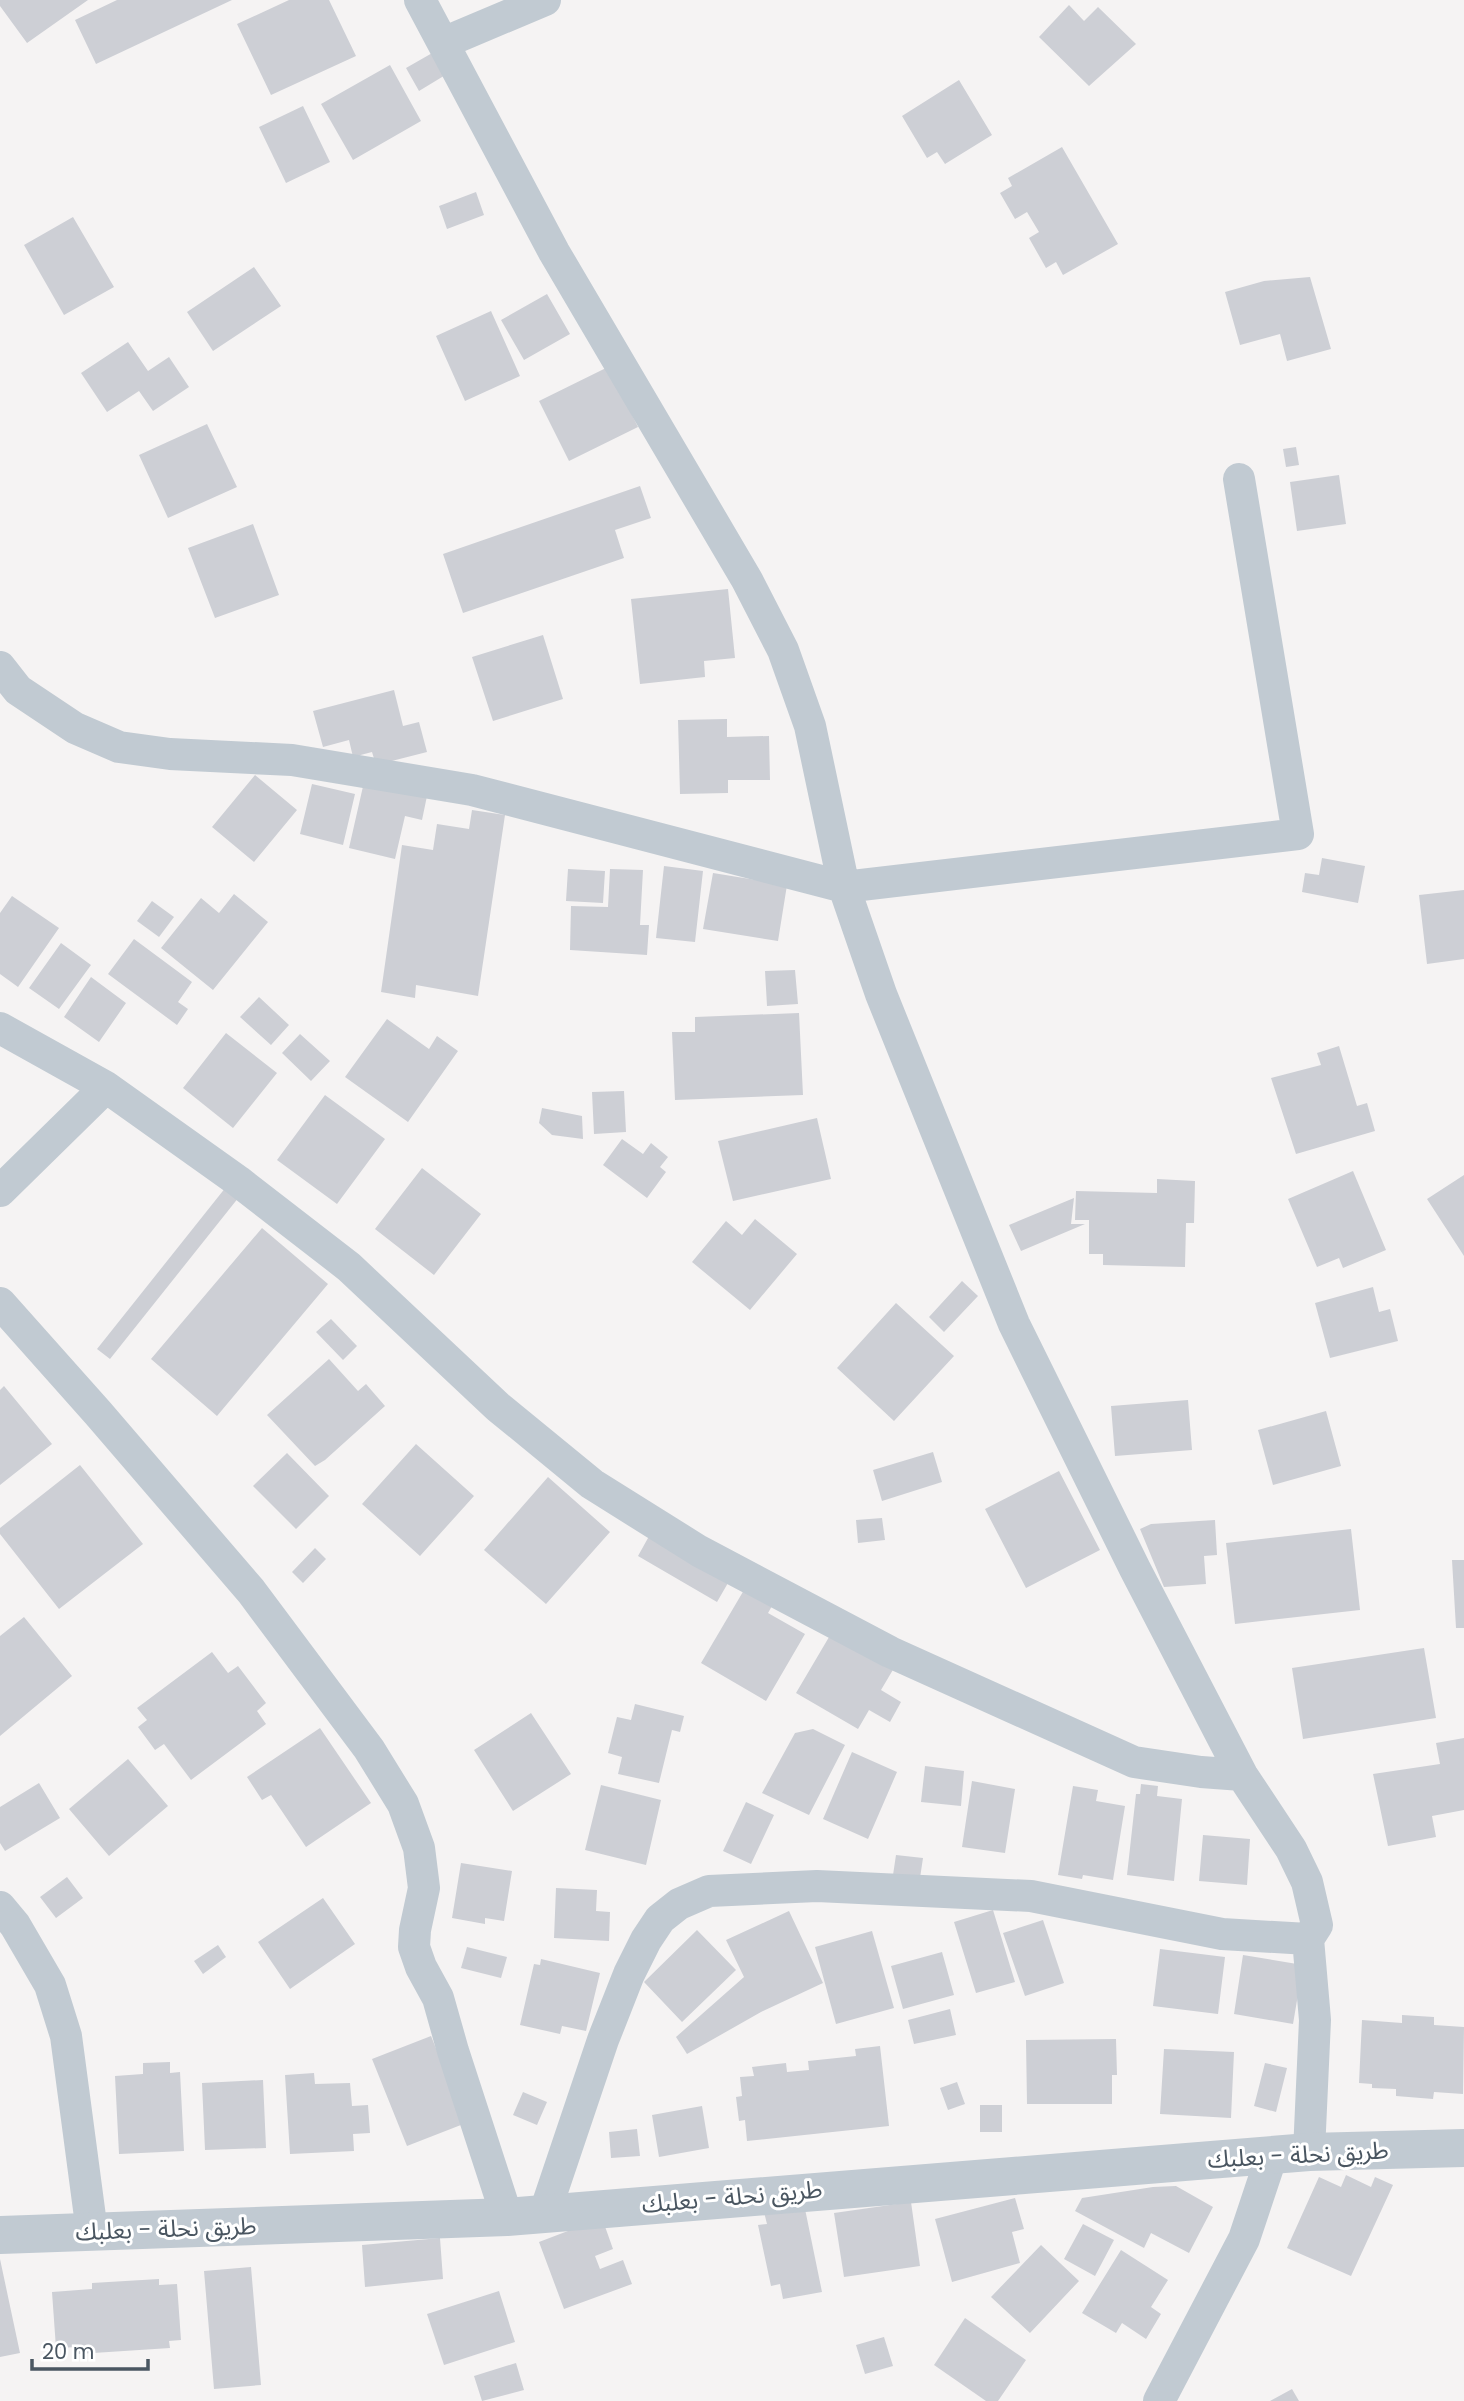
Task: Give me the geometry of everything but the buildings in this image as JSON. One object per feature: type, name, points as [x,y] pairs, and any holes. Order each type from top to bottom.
[{"type":"street","points":[[419,0],[554,252],[747,580],[783,650],[810,726],[844,887],[881,994],[1014,1324],[1135,1569],[1242,1775],[1291,1849],[1307,1882],[1317,1925],[1308,1939],[1315,2020],[1290,2153],[1159,2401]]},
{"type":"street","points":[[443,43],[545,0]]},
{"type":"street","points":[[0,667],[18,690],[75,728],[119,747],[170,754],[292,760],[472,790],[844,887],[1298,834],[1238,479]]},
{"type":"street","points":[[0,1028],[106,1087],[238,1181],[349,1267],[498,1407],[592,1484],[699,1551],[890,1652],[1134,1762],[1201,1773],[1242,1775]]},
{"type":"street","points":[[0,1191],[106,1087]]},
{"type":"street","points":[[0,1303],[251,1591],[369,1749],[403,1804],[419,1848],[424,1888],[414,1947],[421,1967],[438,1998],[507,2217]]},
{"type":"street","points":[[545,2212],[603,2040],[629,1974],[646,1940],[660,1919],[679,1904],[709,1891],[817,1886],[1031,1896],[1222,1934],[1308,1939]]},
{"type":"street","points":[[0,1907],[15,1925],[50,1985],[66,2036],[92,2232]]},
{"type":"street","name":"طريق نحلة - بعلبك","points":[[0,2235],[507,2217],[1290,2153],[1464,2148]]}]
